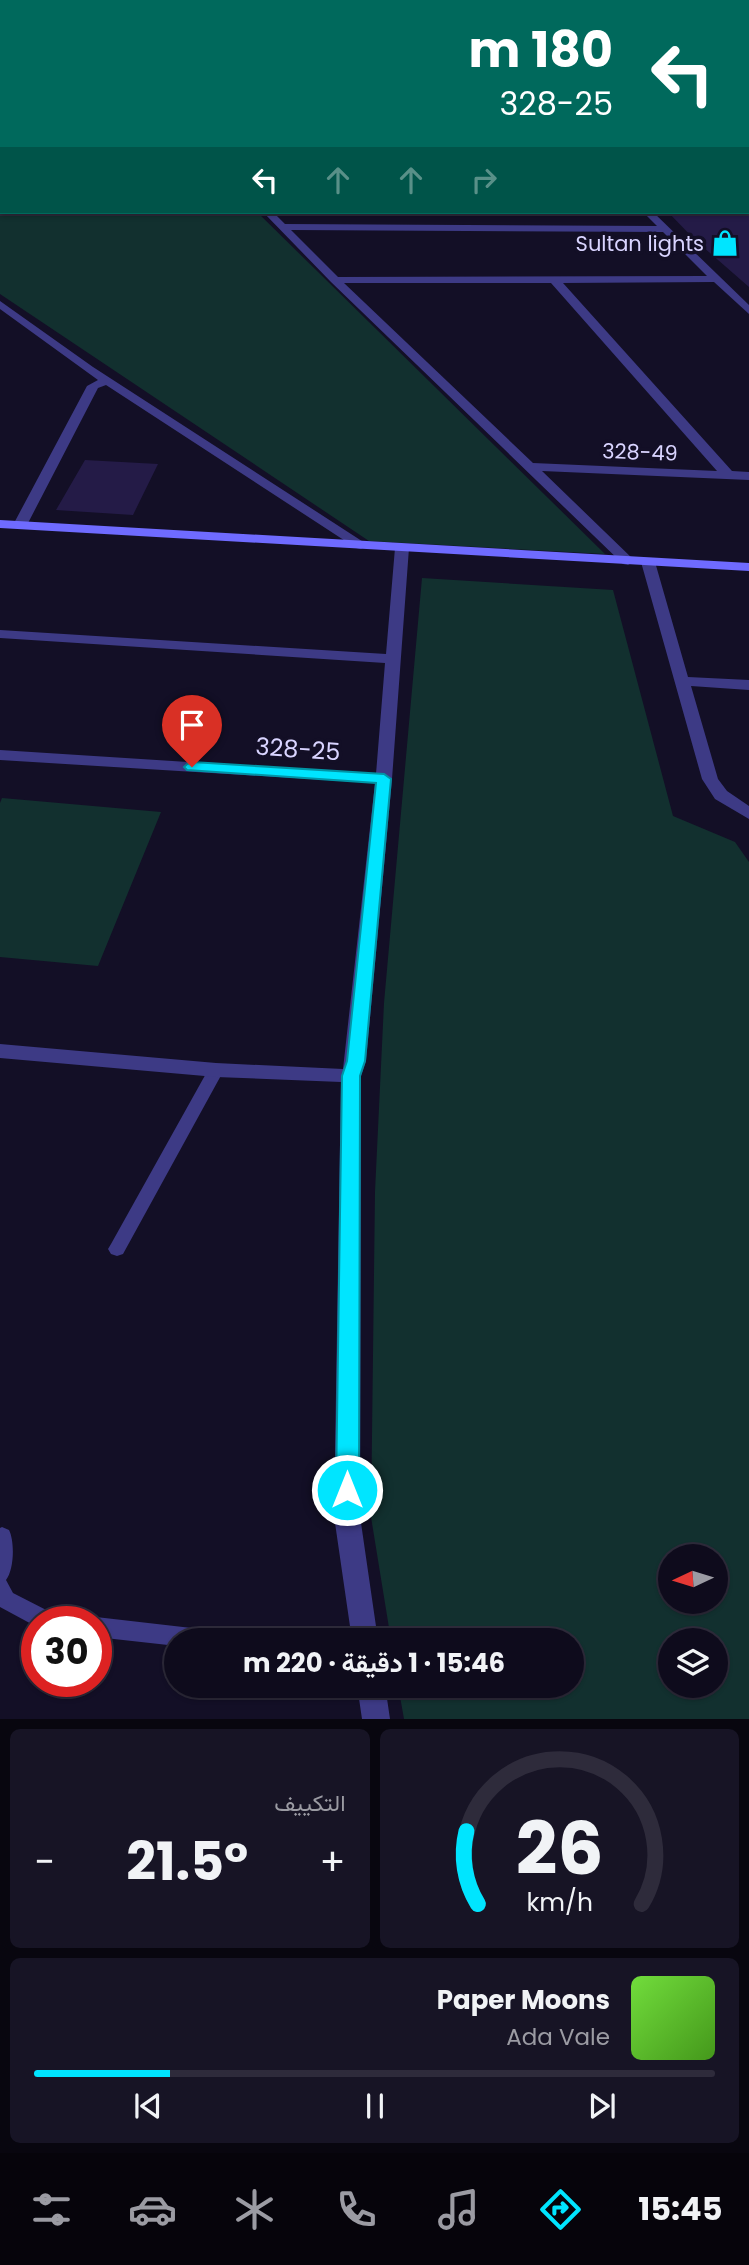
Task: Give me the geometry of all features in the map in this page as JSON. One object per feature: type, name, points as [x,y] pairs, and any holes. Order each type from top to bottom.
[{"type":"street","points":[[270,214],[628,561]]},
{"type":"street","points":[[650,214],[749,311]]},
{"type":"street","points":[[282,227],[663,229]]},
{"type":"street","points":[[554,279],[729,475]]},
{"type":"street","points":[[335,280],[715,279]]},
{"type":"street","points":[[0,304],[109,380],[360,545]]},
{"type":"street","points":[[19,525],[93,386],[109,380]]},
{"type":"street","name":"328-49","points":[[530,467],[749,476]]},
{"type":"street","points":[[0,524],[749,567]]},
{"type":"street","points":[[363,1628],[347,1516],[351,1076],[356,1061],[384,779],[402,548]]},
{"type":"street","points":[[648,562],[710,779],[722,795],[749,814]]},
{"type":"street","points":[[0,634],[393,659]]},
{"type":"street","points":[[682,681],[749,685]]},
{"type":"street","name":"328-25","points":[[0,755],[384,779]]},
{"type":"street","points":[[0,1051],[216,1070],[351,1076]]},
{"type":"street","points":[[373,1698],[376,1719]]},
{"type":"lane","points":[[117,1249],[216,1070]]},
{"type":"lane","points":[[0,1573],[2,1536]]},
{"type":"lane","points":[[0,1587],[6,1600],[21,1608]]},
{"type":"lane","points":[[112,1630],[164,1635]]},
{"type":"green space","points":[[0,214],[259,214],[605,554],[369,541],[0,294]]},
{"type":"green space","points":[[422,578],[613,590],[673,816],[735,842],[749,862],[749,1719],[404,1719],[400,1698],[584,1698],[584,1628],[389,1628],[371,1517],[375,1192],[384,1003]]},
{"type":"green space","points":[[2,798],[161,812],[98,966],[0,957]]},
{"type":"building","points":[[670,214],[749,214],[749,287]]},
{"type":"building","points":[[85,460],[158,464],[133,515],[56,510]]},
{"type":"place","name":"Sultan lights","points":[[725,243]]},
{"type":"route","points":[[192,767],[384,779],[356,1061],[351,1076],[347,1490]]}]
